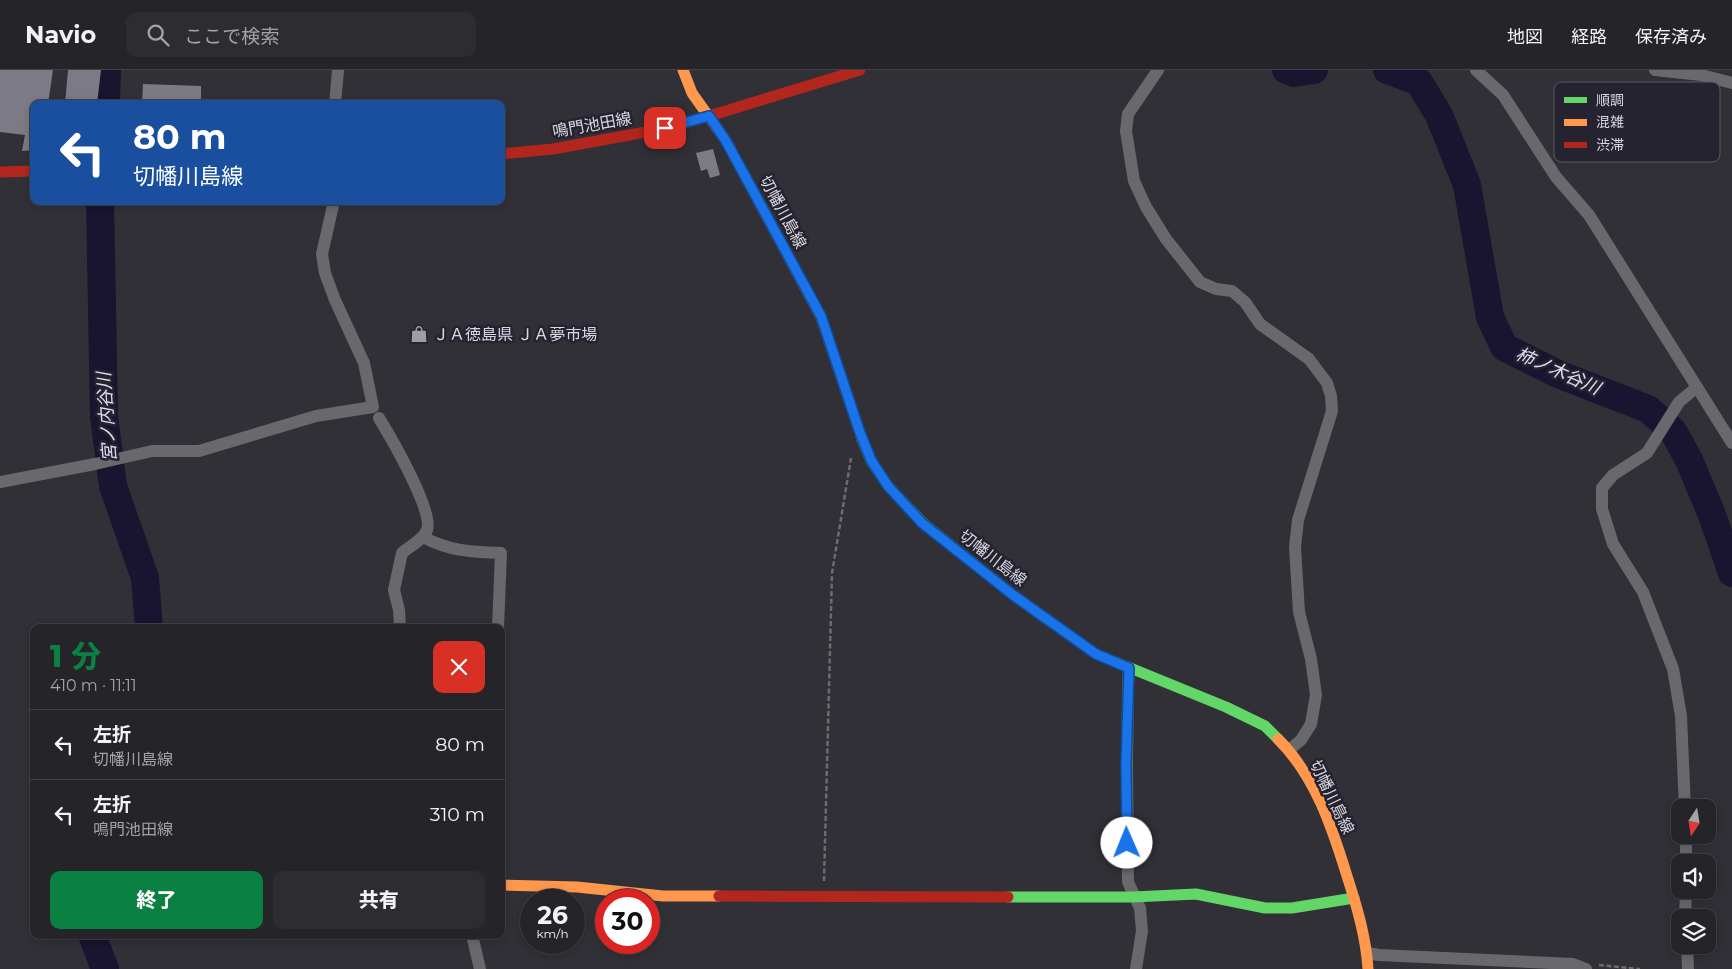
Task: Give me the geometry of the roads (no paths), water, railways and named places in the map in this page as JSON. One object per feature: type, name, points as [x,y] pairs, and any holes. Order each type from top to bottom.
[{"type":"main road","name":"切幡川島線","points":[[682,70],[692,93],[726,141],[821,316],[859,430],[871,460],[888,486],[922,523],[1067,635],[1096,654],[1226,707],[1265,726],[1289,750],[1309,779],[1334,835],[1354,898],[1367,953],[1368,969]]},
{"type":"main road","name":"鳴門池田線","points":[[505,154],[562,147],[673,127],[860,70]]},
{"type":"main road","points":[[0,172],[30,171]]},
{"type":"main road","points":[[505,886],[577,887],[663,896],[1133,897],[1196,894],[1266,908],[1292,908],[1354,898]]},
{"type":"street","points":[[335,100],[338,70]]},
{"type":"street","points":[[1158,70],[1128,114],[1126,131],[1134,181],[1146,207],[1166,239],[1200,282],[1216,289],[1232,291],[1244,302],[1260,324],[1309,359],[1327,383],[1331,396],[1332,411],[1298,520],[1295,547],[1299,612],[1311,659],[1316,695],[1311,724],[1301,740],[1289,750]]},
{"type":"street","points":[[1476,70],[1503,95],[1556,177],[1589,215],[1732,443]]},
{"type":"street","points":[[1655,70],[1701,75],[1732,83]]},
{"type":"street","points":[[0,482],[95,464],[152,450],[199,451],[316,416],[373,407],[364,363],[324,273],[322,254],[333,205]]},
{"type":"street","points":[[1685,799],[1681,716],[1673,669],[1643,592],[1613,544],[1602,509],[1602,488],[1613,475],[1647,453],[1679,402],[1697,386]]},
{"type":"street","points":[[379,418],[402,458],[427,516],[428,528],[423,537],[402,553],[394,590],[399,610],[400,624]]},
{"type":"street","points":[[423,537],[437,545],[461,551],[501,553],[498,624]]},
{"type":"street","points":[[1129,668],[1126,764],[1128,882],[1133,897],[1140,908],[1142,931],[1136,969]]},
{"type":"street","points":[[473,939],[480,969]]},
{"type":"street","points":[[1367,953],[1389,956],[1573,964],[1591,967]]},
{"type":"street","points":[[1687,954],[1688,969]]},
{"type":"waterway","name":"宮ノ内谷川","points":[[106,100],[107,70]]},
{"type":"waterway","name":"柿ノ木谷川","points":[[1286,70],[1294,73],[1314,70]]},
{"type":"waterway","name":"柿ノ木谷川","points":[[1387,70],[1419,82],[1439,115],[1467,185],[1490,317],[1504,347],[1558,374],[1648,409],[1673,431],[1689,460],[1712,515],[1732,573]]},
{"type":"waterway","name":"宮ノ内谷川","points":[[100,205],[104,416],[113,486],[145,578],[149,624]]},
{"type":"waterway","name":"宮ノ内谷川","points":[[94,939],[105,969]]},
{"type":"place","name":"ＪＡ徳島県 ＪＡ夢市場","points":[[419,334]]}]
